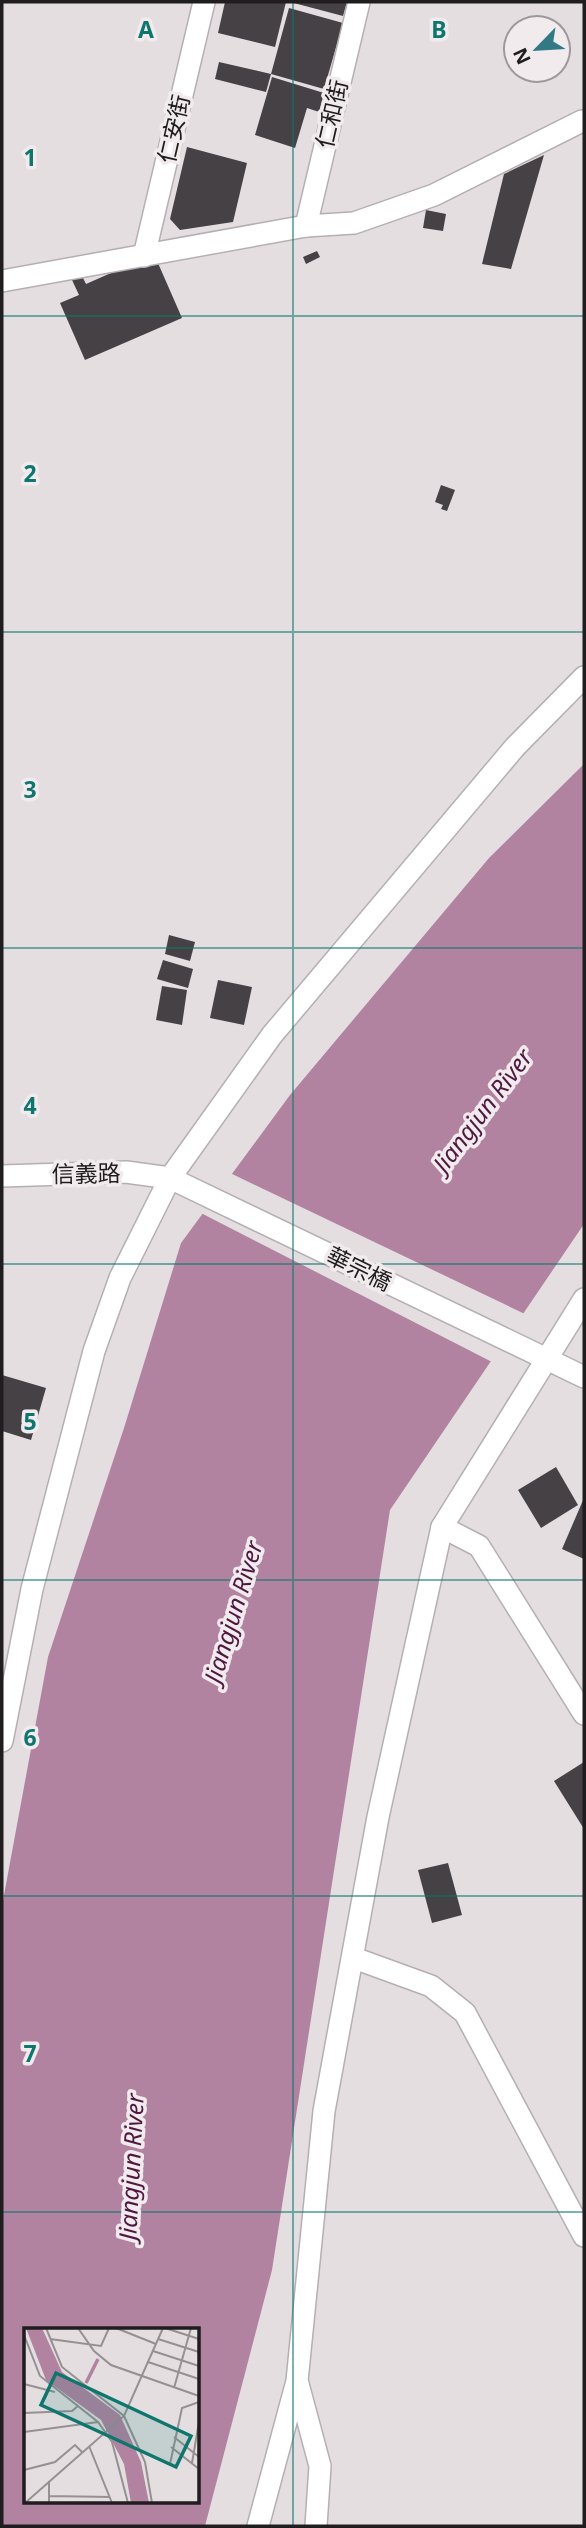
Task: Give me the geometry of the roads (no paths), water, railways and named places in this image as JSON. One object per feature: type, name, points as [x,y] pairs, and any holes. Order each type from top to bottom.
[{"type":"street","name":"仁安街","points":[[144,256],[204,2]]},
{"type":"street","name":"仁和街","points":[[306,226],[359,2]]},
{"type":"street","points":[[2,281],[306,226],[354,223],[434,195],[582,121]]},
{"type":"street","points":[[2,1741],[32,1589],[94,1351],[120,1278],[170,1178],[196,1146],[272,1035],[515,747],[584,677]]},
{"type":"street","name":"信義路","points":[[2,1176],[126,1172],[170,1178]]},
{"type":"street","name":"華宗橋","points":[[170,1178],[584,1377]]},
{"type":"street","points":[[258,2526],[297,2381],[324,2111],[378,1817],[442,1527],[584,1299]]},
{"type":"street","points":[[442,1527],[480,1546],[584,1714]]},
{"type":"street","points":[[354,1958],[431,1986],[465,2013],[584,2236]]},
{"type":"street","points":[[297,2381],[320,2466],[316,2526]]},
{"type":"water","name":"Jiangjun River","points":[[584,764],[584,1224],[390,1510],[272,2270],[205,2526],[2,2526],[2,1906],[48,1657],[124,1428],[181,1243],[290,1095],[489,858]]}]
